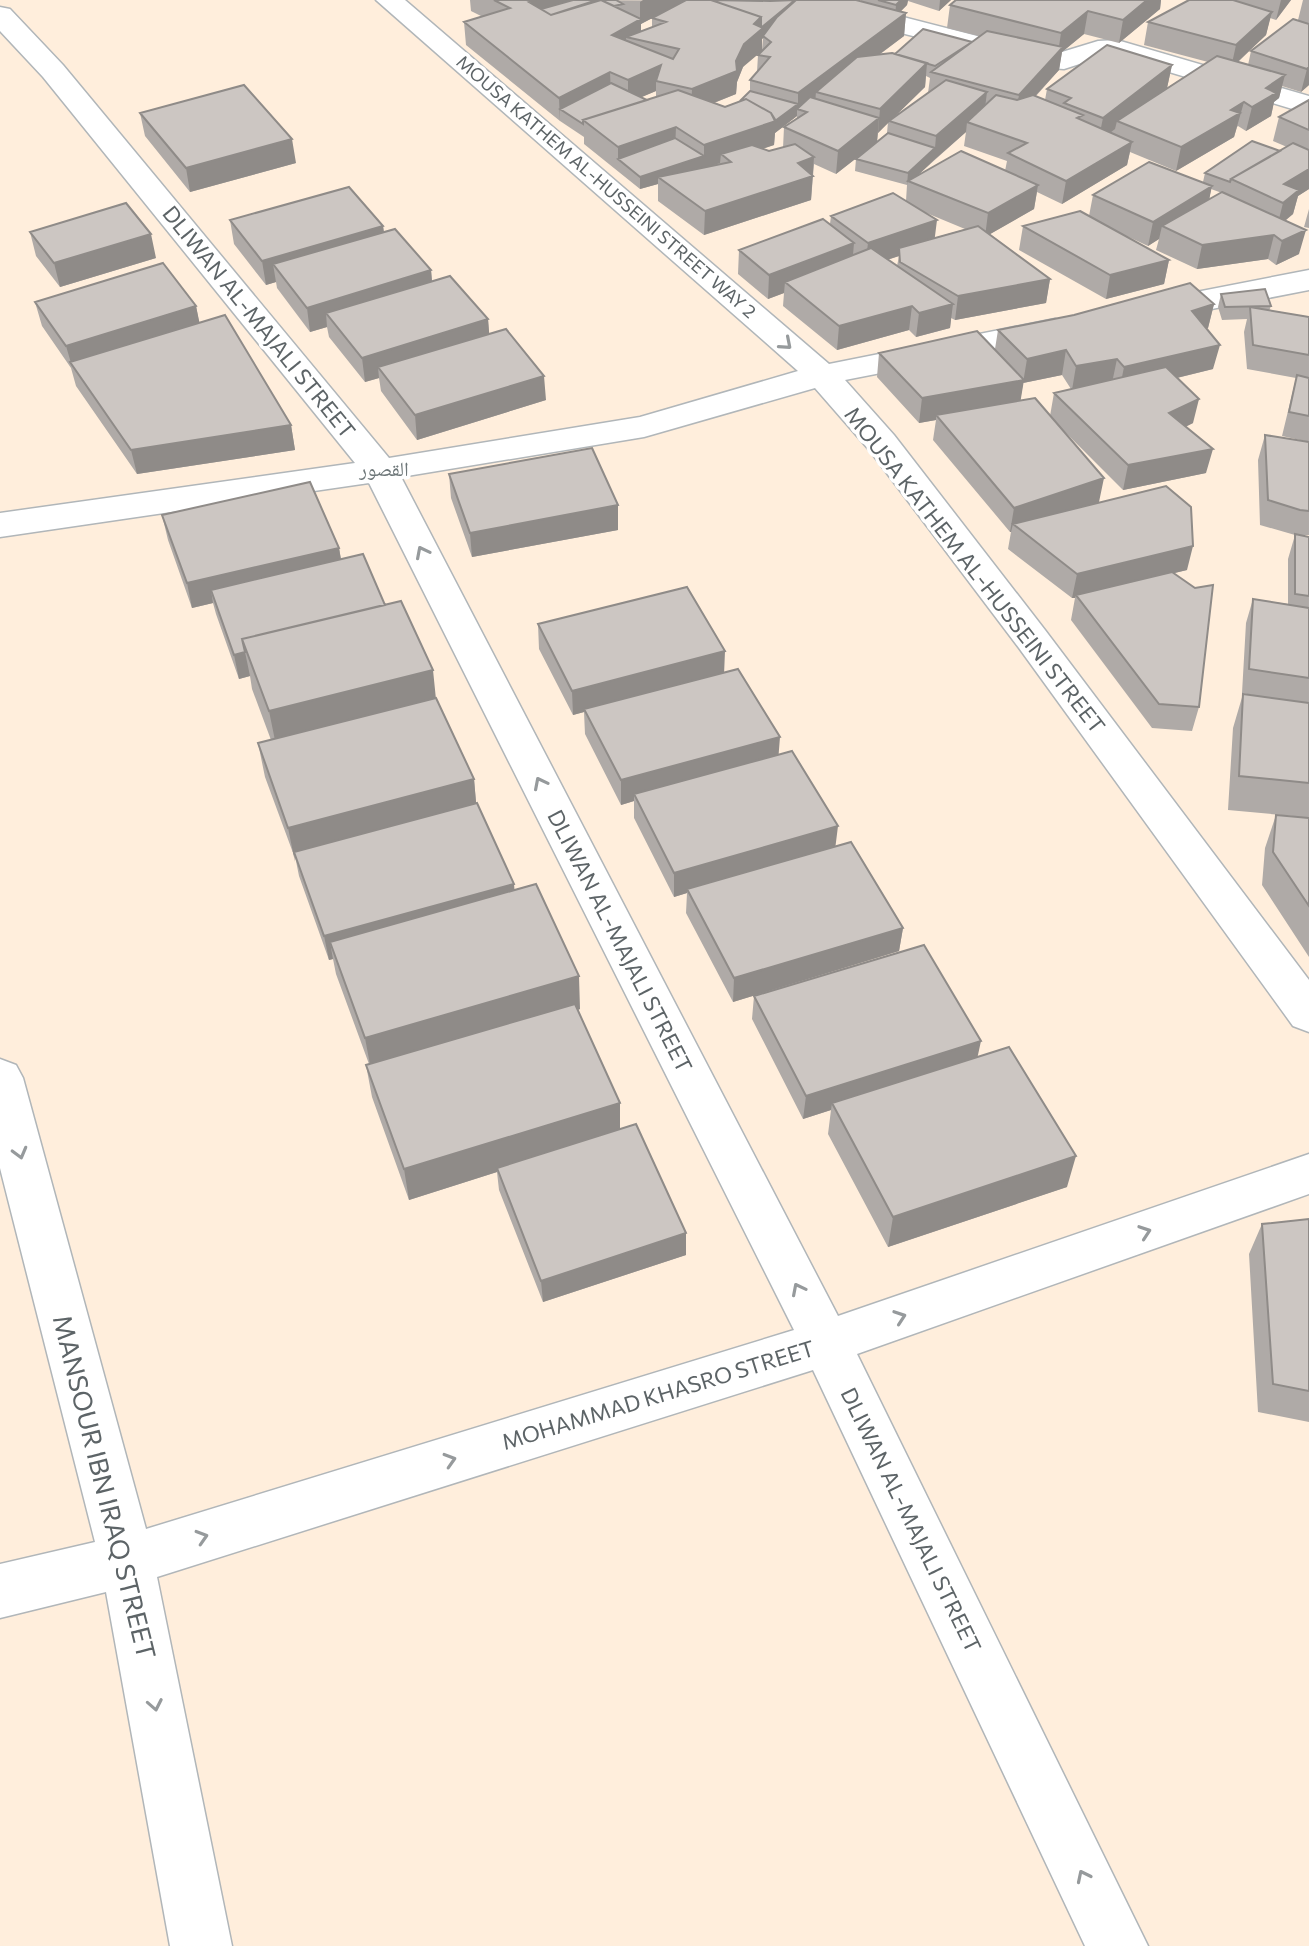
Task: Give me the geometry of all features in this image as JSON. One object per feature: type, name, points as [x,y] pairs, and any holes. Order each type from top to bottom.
[{"type":"street","name":"MOUSA KATHEM AL-HUSSEINI STREET WAY 2","points":[[389,0],[822,375]]},
{"type":"street","points":[[805,0],[1035,59],[1064,61],[1098,49],[1117,48],[1309,105]]},
{"type":"street","name":"DLIWAN AL-MAJALI STREET","points":[[0,15],[53,71],[380,470],[826,1343],[1117,1946]]},
{"type":"street","points":[[1126,316],[1309,280]]},
{"type":"street","points":[[0,525],[380,470],[644,427],[822,375],[1081,325]]},
{"type":"street","name":"MOUSA KATHEM AL-HUSSEINI STREET","points":[[822,375],[882,443],[1032,639],[1309,1014]]},
{"type":"street","name":"MANSOUR IBN IRAQ STREET","points":[[0,1078],[127,1561],[201,1946]]},
{"type":"street","name":"MOHAMMAD KHASRO STREET","points":[[0,1591],[127,1561],[826,1343],[1309,1174]]},
{"type":"shaded area","points":[[0,0],[1309,0],[1309,1946],[0,1946]]},
{"type":"building","points":[[494,0],[536,0],[529,2],[551,15],[601,0],[641,19],[612,35],[673,59],[679,49],[626,37],[666,22],[652,18],[686,0],[711,0],[761,17],[754,24],[763,28],[744,44],[736,61],[737,71],[692,89],[656,81],[661,65],[628,80],[610,72],[559,98],[464,22],[510,8]]},
{"type":"building","points":[[573,0],[597,0],[551,15],[541,9]]},
{"type":"building","points":[[601,0],[616,0],[623,4],[614,6]]},
{"type":"building","points":[[711,0],[795,0],[761,27],[761,17]]},
{"type":"building","points":[[796,0],[856,0],[906,13],[798,93],[750,80],[770,57],[758,55],[771,42],[763,36],[777,17]]},
{"type":"building","points":[[878,0],[901,0],[896,5]]},
{"type":"building","points":[[956,0],[1147,0],[1123,20],[1088,11],[1061,33],[950,5]]},
{"type":"building","points":[[1189,0],[1233,0],[1272,12],[1236,45],[1148,22]]},
{"type":"building","points":[[1293,19],[1309,24],[1307,69],[1251,51]]},
{"type":"building","points":[[923,29],[972,42],[935,66],[895,54]]},
{"type":"building","points":[[987,31],[1063,47],[1019,95],[931,72]]},
{"type":"building","points":[[1107,45],[1172,65],[1103,118],[1064,103],[1071,98],[1047,89]]},
{"type":"building","points":[[892,53],[927,63],[880,109],[816,92],[857,57]]},
{"type":"building","points":[[1217,56],[1285,75],[1266,88],[1276,93],[1252,107],[1244,102],[1231,110],[1240,113],[1181,147],[1117,121]]},
{"type":"building","points":[[946,80],[987,92],[936,136],[889,121]]},
{"type":"building","points":[[611,83],[647,100],[583,120],[583,124],[560,109]]},
{"type":"building","points":[[244,85],[292,139],[186,168],[140,113]]},
{"type":"building","points":[[678,90],[725,107],[746,99],[771,113],[776,121],[704,145],[676,127],[618,147],[583,120]]},
{"type":"building","points":[[750,91],[798,104],[775,121],[771,113],[746,99],[740,101]]},
{"type":"building","points":[[996,95],[1017,100],[1033,95],[1083,115],[1077,118],[1132,142],[1066,181],[1008,153],[1027,143],[967,122]]},
{"type":"building","points":[[810,97],[879,118],[838,151],[784,127],[807,112],[797,109]]},
{"type":"building","points":[[1309,100],[1309,130],[1279,117]]},
{"type":"building","points":[[888,133],[935,148],[908,173],[856,159]]},
{"type":"building","points":[[675,138],[704,156],[640,177],[618,159]]},
{"type":"building","points":[[1252,141],[1280,151],[1230,182],[1205,173]]},
{"type":"building","points":[[1293,143],[1309,150],[1309,169],[1284,184],[1299,190],[1283,203],[1231,179]]},
{"type":"building","points":[[795,144],[814,157],[798,163],[813,176],[705,211],[658,177],[731,162],[721,154],[752,145],[769,151]]},
{"type":"building","points":[[961,151],[1038,185],[988,213],[908,181]]},
{"type":"building","points":[[1149,162],[1212,186],[1153,222],[1093,195]]},
{"type":"building","points":[[349,187],[383,226],[262,261],[230,220]]},
{"type":"building","points":[[1222,192],[1306,230],[1282,241],[1274,235],[1202,245],[1162,226]]},
{"type":"building","points":[[893,193],[937,220],[868,243],[831,216]]},
{"type":"building","points":[[126,203],[151,234],[54,263],[30,232]]},
{"type":"building","points":[[1080,211],[1169,260],[1110,275],[1023,226]]},
{"type":"building","points":[[823,219],[854,243],[769,275],[739,250]]},
{"type":"building","points":[[978,226],[1050,279],[958,296],[900,262],[899,248]]},
{"type":"building","points":[[395,229],[431,270],[307,308],[273,264]]},
{"type":"building","points":[[871,248],[953,304],[919,313],[912,306],[839,326],[785,282]]},
{"type":"building","points":[[163,263],[196,306],[66,346],[35,302]]},
{"type":"building","points":[[450,276],[488,319],[362,358],[326,313]]},
{"type":"building","points":[[1190,283],[1214,304],[1192,311],[1220,345],[1124,367],[1117,359],[1076,366],[1066,350],[1027,359],[998,330],[1074,315]]},
{"type":"building","points":[[1265,289],[1271,306],[1225,307],[1221,294]]},
{"type":"building","points":[[1250,307],[1309,317],[1309,355],[1253,345]]},
{"type":"building","points":[[225,315],[291,425],[131,450],[70,362]]},
{"type":"building","points":[[506,329],[544,376],[415,415],[378,367]]},
{"type":"building","points":[[977,331],[1024,380],[922,398],[879,353]]},
{"type":"building","points":[[1166,367],[1199,399],[1169,413],[1213,449],[1128,465],[1054,393]]},
{"type":"building","points":[[1297,375],[1309,378],[1309,416],[1289,412]]},
{"type":"building","points":[[1035,398],[1104,478],[1014,508],[936,415]]},
{"type":"building","points":[[1265,435],[1309,442],[1309,511],[1268,500]]},
{"type":"building","points":[[592,448],[618,505],[470,533],[449,474]]},
{"type":"building","points":[[310,482],[339,548],[187,583],[162,515]]},
{"type":"building","points":[[1166,486],[1191,507],[1193,546],[1077,574],[1013,524]]},
{"type":"building","points":[[1295,534],[1309,537],[1309,596],[1295,594]]},
{"type":"building","points":[[363,554],[385,605],[242,639],[245,652],[234,655],[211,590]]},
{"type":"building","points":[[1172,572],[1195,588],[1213,585],[1199,707],[1159,704],[1076,595]]},
{"type":"building","points":[[687,587],[725,651],[572,691],[538,624]]},
{"type":"building","points":[[1253,599],[1309,608],[1309,678],[1249,669]]},
{"type":"building","points":[[401,601],[433,670],[269,711],[242,639]]},
{"type":"building","points":[[738,669],[780,737],[621,780],[584,709]]},
{"type":"building","points":[[1243,694],[1309,703],[1309,783],[1239,776]]},
{"type":"building","points":[[436,698],[474,779],[288,828],[258,743]]},
{"type":"building","points":[[792,751],[838,826],[674,873],[634,794]]},
{"type":"building","points":[[477,803],[514,884],[324,936],[294,852]]},
{"type":"building","points":[[1276,815],[1309,818],[1309,906],[1273,852]]},
{"type":"building","points":[[851,842],[903,928],[734,978],[687,889]]},
{"type":"building","points":[[536,884],[579,976],[365,1038],[330,942]]},
{"type":"building","points":[[924,945],[981,1041],[806,1096],[754,996]]},
{"type":"building","points":[[575,1004],[620,1103],[404,1169],[366,1065]]},
{"type":"building","points":[[1009,1047],[1076,1156],[893,1217],[832,1103]]},
{"type":"building","points":[[636,1124],[686,1233],[541,1281],[497,1168]]},
{"type":"building","points":[[1309,1219],[1309,1391],[1273,1384],[1262,1224]]},
{"type":"district","name":"القصور","points":[[384,469]]}]
